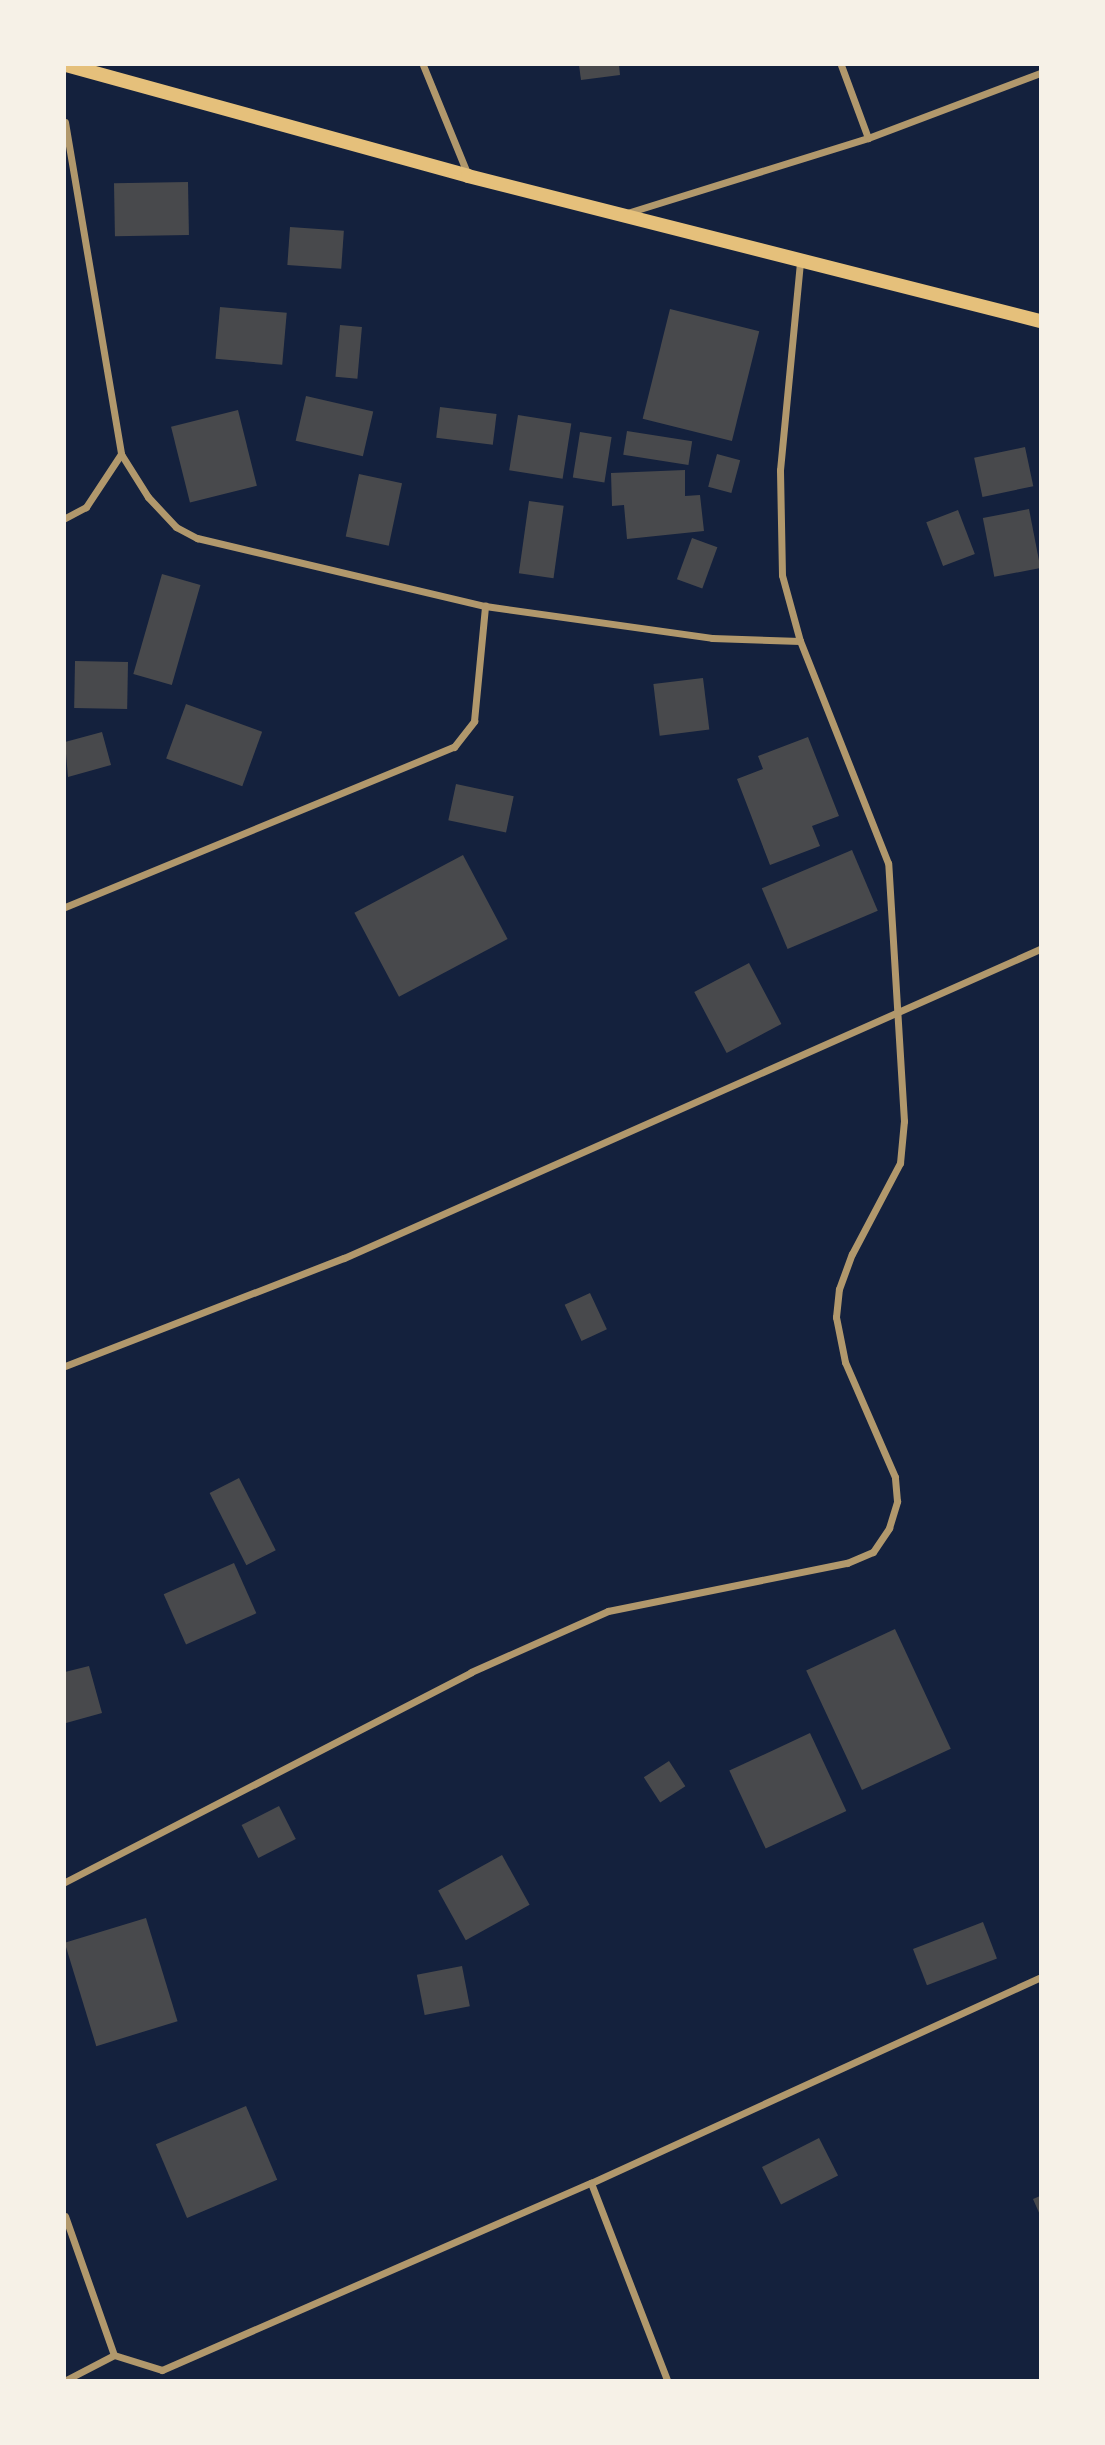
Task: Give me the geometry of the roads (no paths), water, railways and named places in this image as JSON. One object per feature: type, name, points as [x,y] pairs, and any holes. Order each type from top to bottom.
[{"type":"main road","points":[[65,65],[468,176],[1040,321]]},
{"type":"street","points":[[423,65],[468,176]]},
{"type":"street","points":[[841,65],[868,138]]},
{"type":"street","points":[[623,214],[868,138],[1040,74]]},
{"type":"street","points":[[65,122],[121,454],[148,497],[176,527],[197,538],[485,606],[712,638],[800,641]]},
{"type":"street","points":[[65,1882],[471,1672],[608,1611],[777,1580],[847,1563],[873,1552],[889,1528],[897,1501],[895,1477],[845,1362],[836,1317],[839,1289],[852,1254],[900,1163],[904,1121],[888,863],[800,641],[782,575],[779,470],[800,262]]},
{"type":"street","points":[[65,518],[86,507],[121,454]]},
{"type":"street","points":[[65,907],[454,747],[474,721],[485,606]]},
{"type":"street","points":[[65,1366],[344,1258],[1040,949]]},
{"type":"street","points":[[66,2380],[114,2355],[162,2370],[591,2183],[1040,1977]]},
{"type":"street","points":[[591,2183],[667,2380]]},
{"type":"street","points":[[65,2216],[114,2355]]}]
